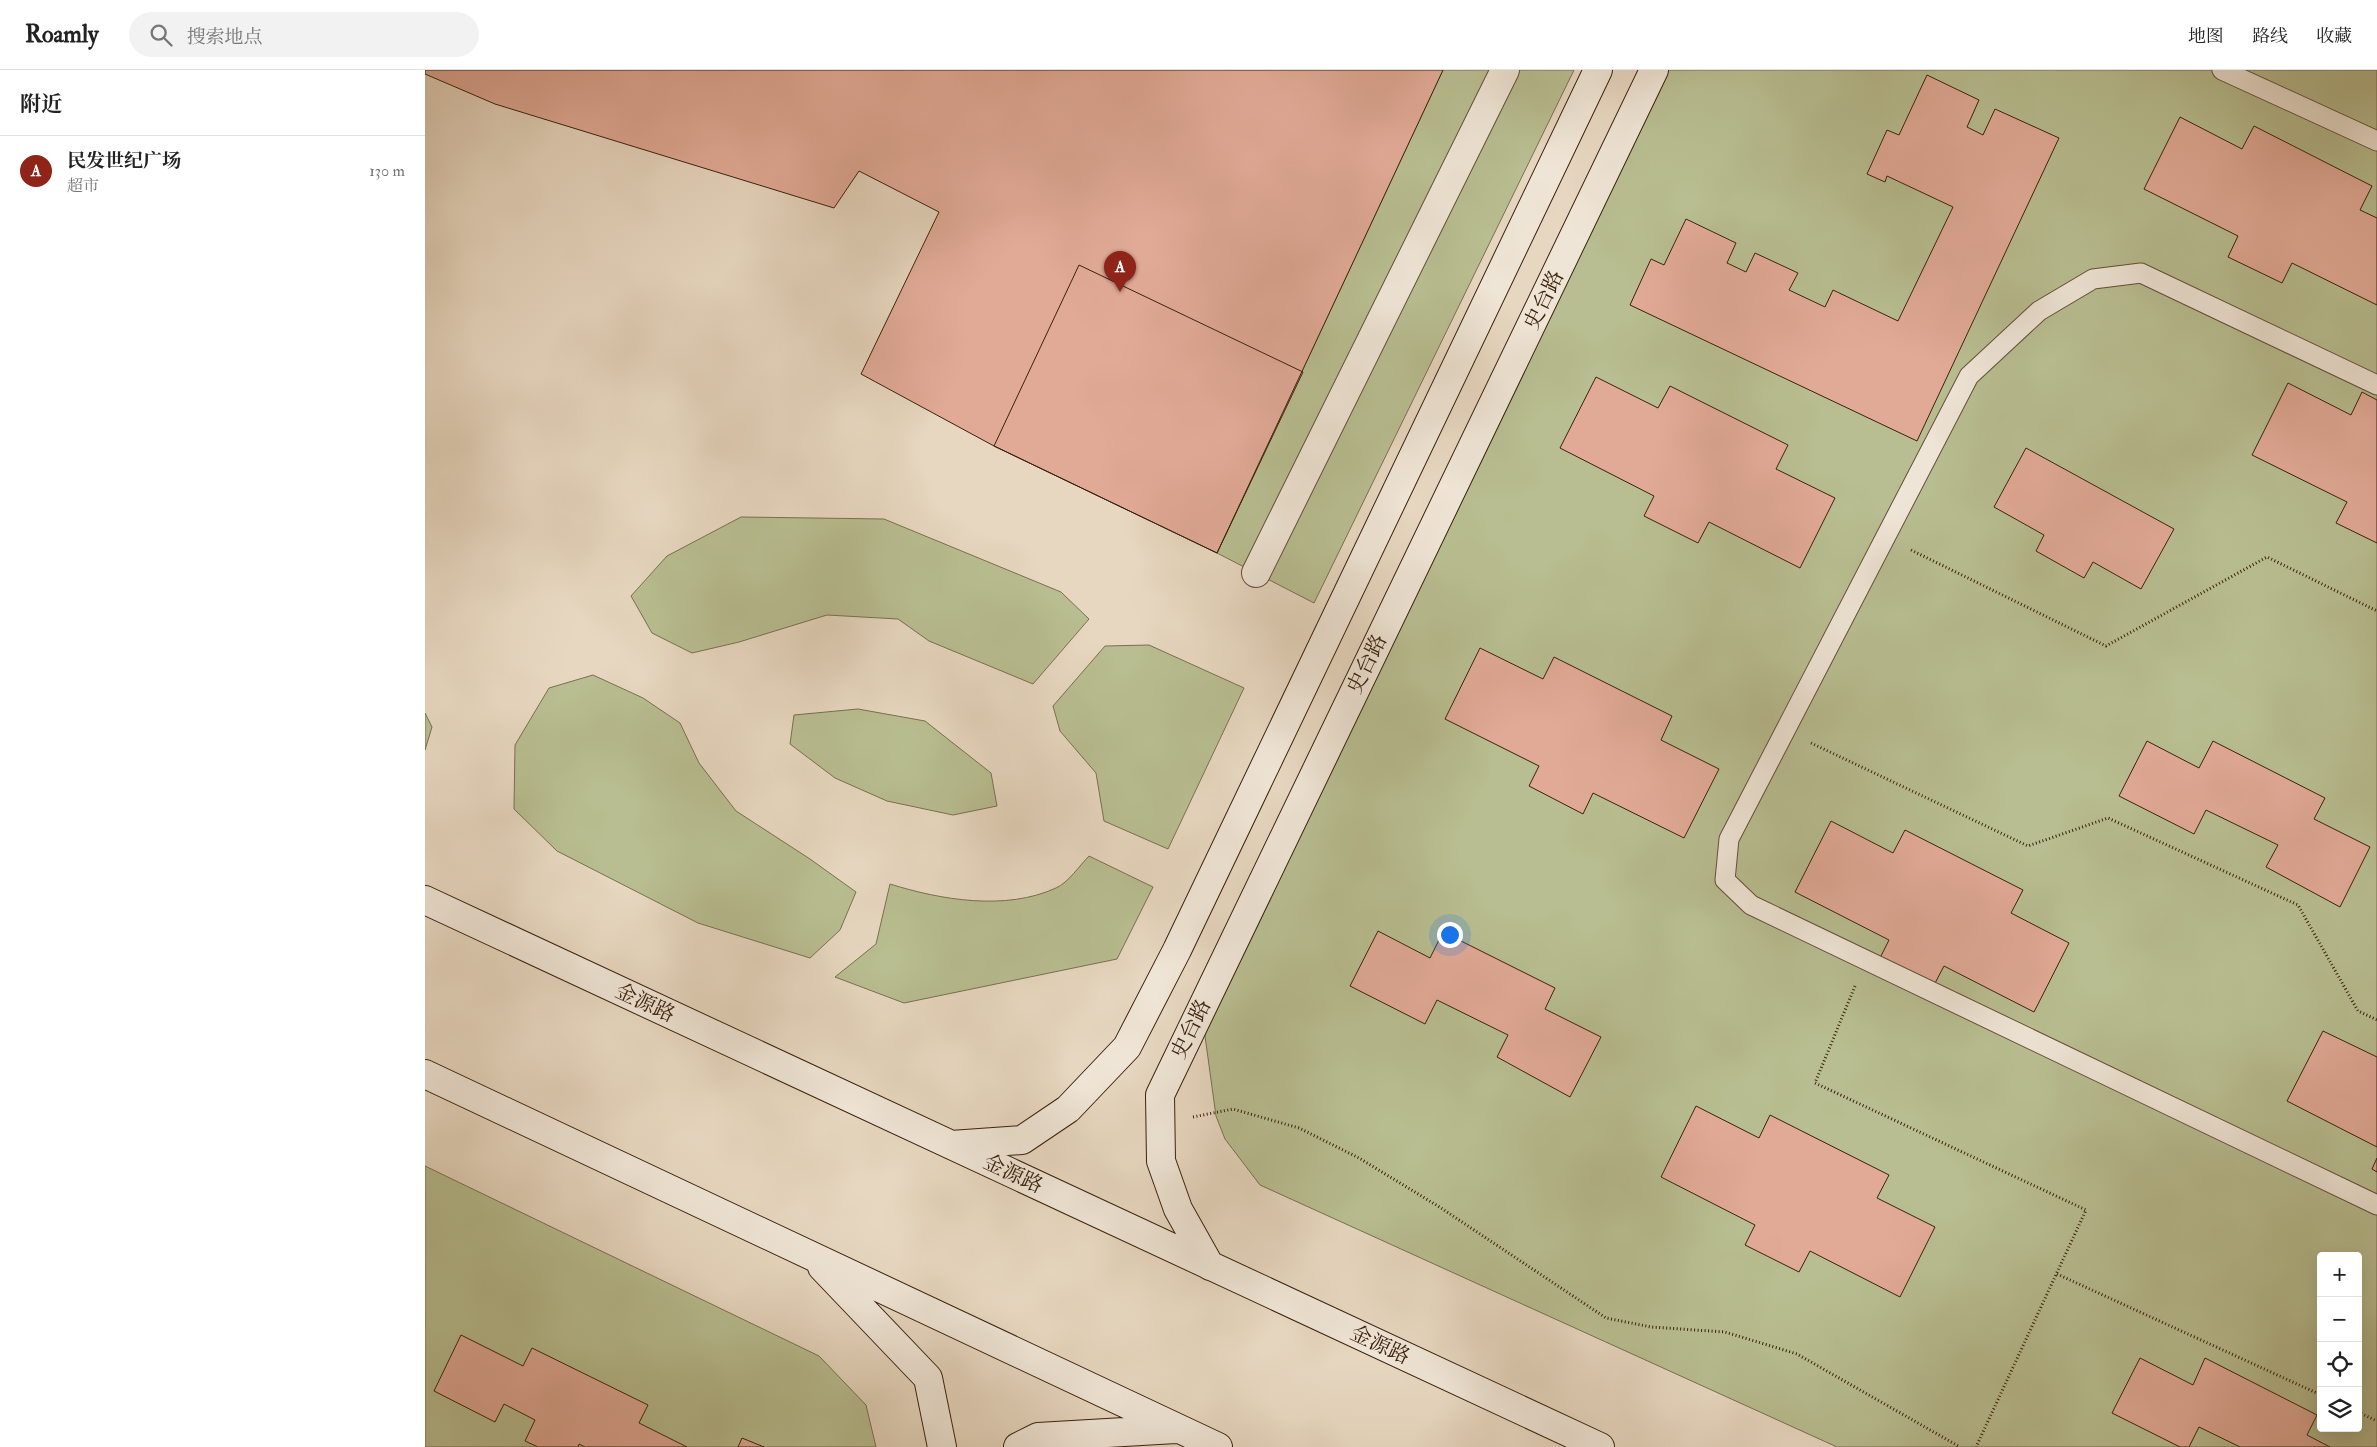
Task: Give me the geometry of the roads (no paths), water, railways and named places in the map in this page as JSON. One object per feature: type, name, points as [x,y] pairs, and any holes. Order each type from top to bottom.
[{"type":"street","points":[[1256,573],[1505,70]]},
{"type":"street","points":[[951,1145],[1022,1140],[1068,1109],[1127,1047],[1177,950],[1598,70]]},
{"type":"street","name":"史台路","points":[[1210,1266],[1179,1209],[1161,1161],[1160,1095],[1654,70]]},
{"type":"street","name":"金源路","points":[[425,900],[1600,1447]]},
{"type":"street","points":[[425,1074],[1218,1447]]},
{"type":"street","points":[[811,1255],[928,1378],[941,1447]]},
{"type":"street","points":[[1018,1447],[1038,1436],[1179,1429]]},
{"type":"lane","points":[[2221,70],[2377,141]]},
{"type":"lane","points":[[2377,385],[2141,273],[2093,279],[2039,311],[1969,376],[1729,838],[1725,880],[1751,905],[2377,1205]]},
{"type":"place","name":"民发世纪广场","points":[[1120,292]]}]
